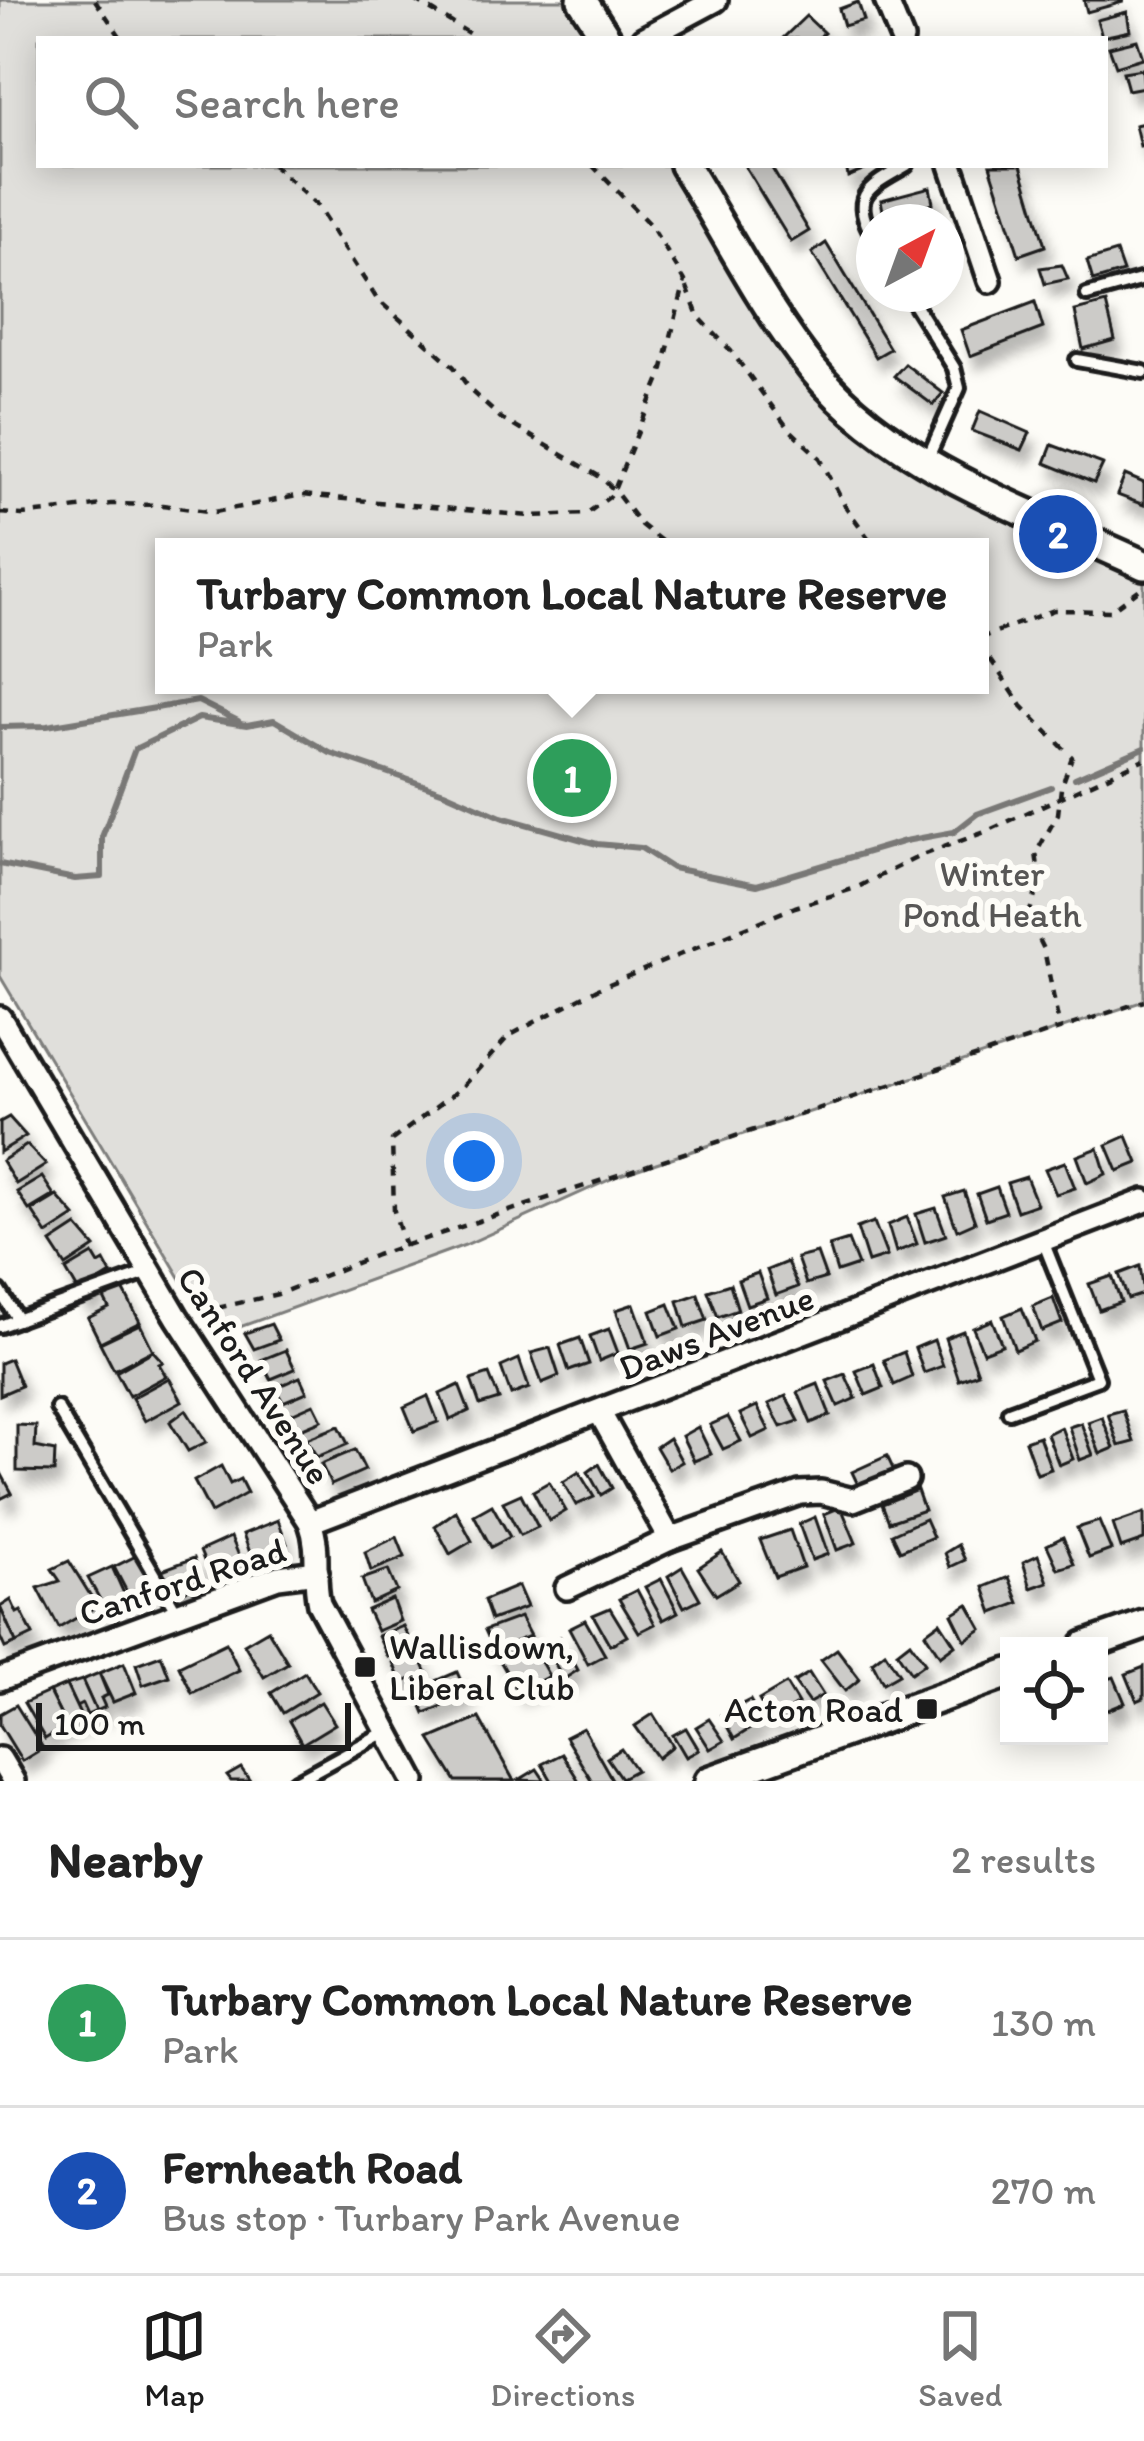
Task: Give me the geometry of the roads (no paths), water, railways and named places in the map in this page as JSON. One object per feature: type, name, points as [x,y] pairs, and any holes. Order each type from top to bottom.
[{"type":"street","points":[[582,0],[605,36]]},
{"type":"street","points":[[886,0],[901,36]]},
{"type":"street","points":[[649,36],[710,1]]},
{"type":"street","points":[[686,168],[802,356],[866,421],[925,464],[1144,565]]},
{"type":"street","points":[[952,168],[990,281]]},
{"type":"street","name":"Canford Avenue","points":[[0,1018],[149,1272],[310,1522],[319,1550],[320,1604],[414,1781]]},
{"type":"street","name":"Daws Avenue","points":[[310,1522],[1144,1202]]},
{"type":"street","points":[[600,1413],[670,1539]]},
{"type":"street","points":[[567,1588],[670,1539],[800,1493],[821,1492],[853,1500],[906,1479]]},
{"type":"street","name":"Canford Road","points":[[0,1679],[278,1577],[317,1572]]},
{"type":"street","points":[[1108,1638],[1144,1625]]},
{"type":"street","points":[[718,1780],[1000,1676]]},
{"type":"street","points":[[0,1759],[13,1781]]},
{"type":"lane","points":[[862,204],[868,187],[902,168]]},
{"type":"lane","points":[[1088,295],[1144,280]]},
{"type":"lane","points":[[919,312],[954,368],[959,388],[925,464]]},
{"type":"lane","points":[[1077,360],[1144,372]]},
{"type":"lane","points":[[1010,1412],[1098,1379],[1042,1241]]},
{"type":"lane","points":[[0,1326],[149,1272]]},
{"type":"lane","points":[[0,1291],[18,1319]]},
{"type":"lane","points":[[57,1408],[178,1613]]},
{"type":"lane","points":[[296,1781],[387,1731]]},
{"type":"waterway","points":[[0,727],[47,726],[198,701],[238,721]]},
{"type":"waterway","points":[[0,864],[75,879],[102,877],[102,837],[135,749],[199,718],[247,725],[274,720],[330,753],[501,817],[597,844],[641,848],[672,868],[757,885],[905,841],[954,832],[977,814],[1051,787]]},
{"type":"waterway","points":[[1075,778],[1144,748]]},
{"type":"place","name":"Fernheath Road","points":[[1058,534]]},
{"type":"place","name":"Turbary Common Local Nature Reserve","points":[[572,778]]},
{"type":"place","name":"Wallisdown, Liberal Club","points":[[365,1667]]},
{"type":"place","name":"Acton Road","points":[[927,1709]]},
{"type":"park label","name":"Winter Pond Heath","points":[[992,894]]}]
